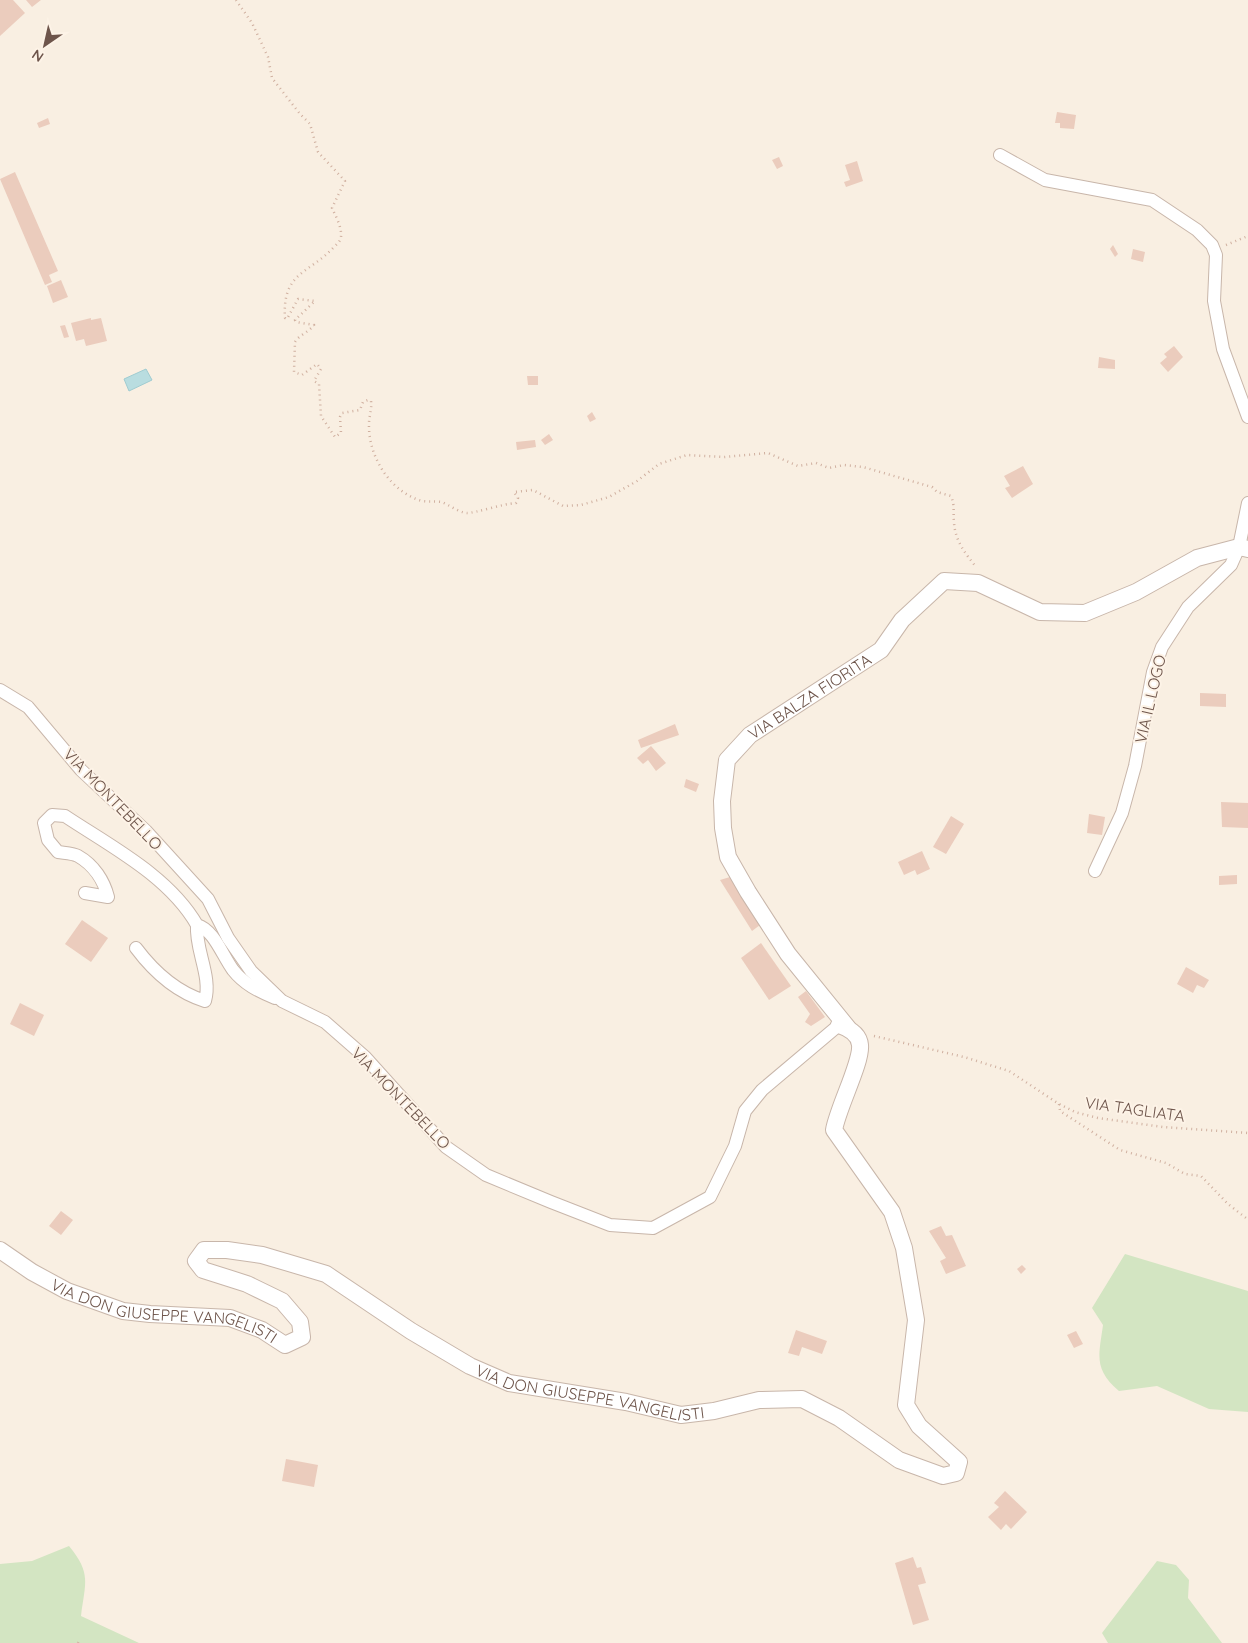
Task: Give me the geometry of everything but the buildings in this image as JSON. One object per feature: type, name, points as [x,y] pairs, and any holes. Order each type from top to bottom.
[{"type":"street","points":[[1000,156],[1046,180],[1152,200],[1197,230],[1215,250],[1214,301],[1223,349],[1248,417]]},
{"type":"street","name":"VIA IL LOGO","points":[[1095,871],[1122,813],[1135,766],[1153,672],[1162,647],[1188,607],[1231,565],[1244,548],[1248,504]]},
{"type":"street","name":"VIA BALZA FIORITA","points":[[847,1029],[788,954],[728,857],[723,828],[722,801],[727,760],[750,735],[881,650],[902,620],[944,581],[978,583],[1040,612],[1085,613],[1136,592],[1197,558],[1244,548]]},
{"type":"street","name":"VIA MONTEBELLO","points":[[0,690],[28,707],[81,770],[146,832],[208,899],[228,938],[251,971],[282,1001],[325,1022],[365,1057],[446,1147],[486,1174],[610,1225],[653,1228],[710,1197],[735,1146],[745,1111],[776,1077],[847,1029]]},
{"type":"street","points":[[85,893],[108,897],[103,880],[92,868],[77,855],[58,852],[48,840],[44,823],[52,815],[65,816],[157,879],[187,908],[197,925],[196,937],[207,982],[205,1002],[191,997],[173,986],[136,948]]},
{"type":"street","points":[[197,925],[206,927],[234,970],[252,988],[282,1001]]},
{"type":"street","name":"VIA DON GIUSEPPE VANGELISTI","points":[[0,1250],[32,1272],[67,1291],[123,1311],[230,1318],[262,1330],[285,1345],[302,1337],[300,1322],[282,1301],[247,1284],[203,1270],[196,1261],[204,1250],[227,1250],[262,1255],[326,1274],[411,1331],[470,1366],[509,1383],[626,1402],[682,1415],[714,1411],[759,1400],[802,1399],[839,1418],[899,1460],[943,1476],[956,1473],[959,1462],[919,1426],[906,1405],[916,1320],[904,1248],[892,1212],[834,1130],[837,1113],[859,1055],[860,1043],[847,1029]]},
{"type":"path","points":[[236,0],[252,23],[268,57],[272,78],[310,124],[318,152],[345,180],[332,208],[341,230],[340,240],[329,252],[301,272],[290,285],[284,300],[285,318],[287,319],[298,300],[315,301],[295,320],[296,322],[314,325],[308,333],[297,338],[295,342],[294,372],[302,375],[317,364],[321,369],[314,381],[319,384],[321,416],[334,437],[341,432],[340,418],[342,413],[360,410],[363,402],[372,401],[372,410],[368,424],[372,448],[376,460],[391,482],[422,501],[440,502],[467,513],[500,504],[516,503],[518,498],[514,492],[534,490],[563,506],[581,505],[609,497],[637,481],[659,464],[687,455],[724,457],[768,453],[798,466],[816,463],[829,468],[844,466],[863,467],[932,487],[937,492],[951,496],[955,509],[954,522],[959,546],[978,568]]},
{"type":"path","points":[[1215,250],[1248,236]]},
{"type":"path","name":"VIA TAGLIATA","points":[[847,1029],[964,1057],[1009,1071],[1059,1104],[1075,1112],[1098,1118],[1163,1127],[1248,1133]]},
{"type":"path","points":[[1059,1104],[1060,1111],[1120,1150],[1166,1163],[1184,1174],[1201,1176],[1228,1204],[1246,1218],[1248,1217]]},
{"type":"green space","points":[[1125,1254],[1248,1291],[1248,1412],[1209,1409],[1157,1386],[1119,1391],[1105,1376],[1101,1368],[1099,1353],[1103,1325],[1092,1308]]},
{"type":"green space","points":[[69,1546],[84,1572],[85,1587],[81,1616],[139,1643],[0,1643],[0,1564],[32,1561]]},
{"type":"green space","points":[[1157,1561],[1176,1565],[1189,1580],[1188,1598],[1222,1643],[1108,1643],[1102,1633]]},
{"type":"water","points":[[146,369],[152,380],[129,391],[124,379]]}]
